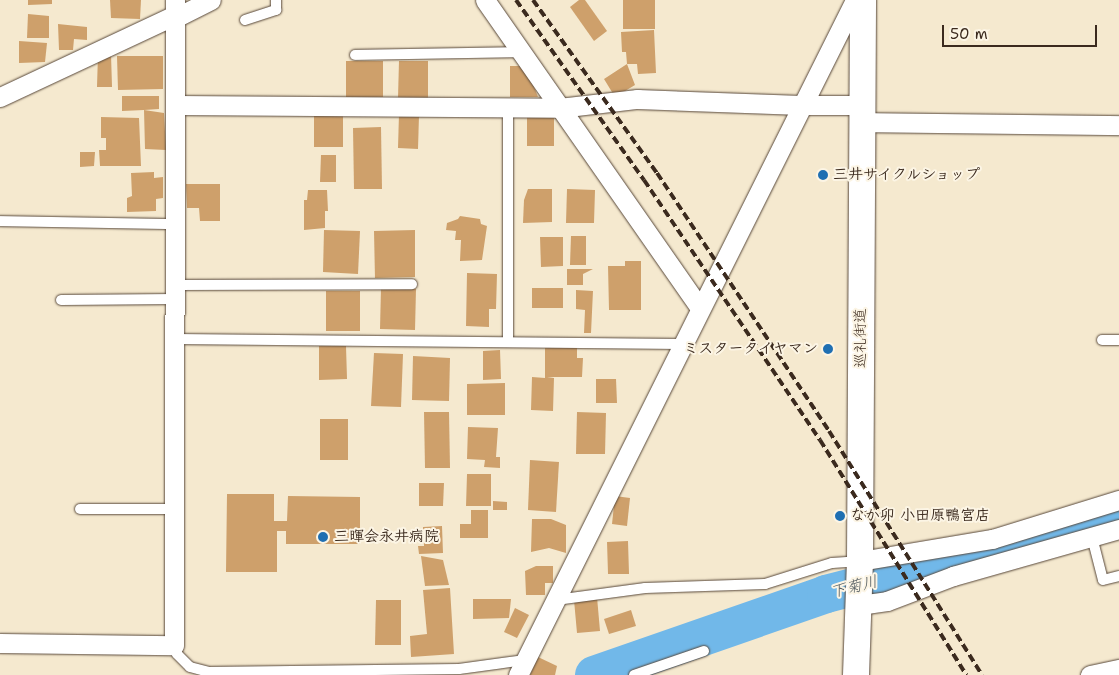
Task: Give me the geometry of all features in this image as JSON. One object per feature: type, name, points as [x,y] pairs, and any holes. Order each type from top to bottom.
[{"type":"street","points":[[0,97],[175,11],[211,0]]},
{"type":"street","points":[[485,0],[523,52],[558,108],[700,308]]},
{"type":"street","points":[[521,668],[685,344],[700,308],[854,0]]},
{"type":"street","name":"巡礼街道","points":[[856,675],[860,583],[863,0]]},
{"type":"street","points":[[0,644],[174,645],[175,11]]},
{"type":"street","points":[[176,105],[558,108],[637,99],[801,105],[862,114],[1119,125]]},
{"type":"street","points":[[860,583],[992,539],[1119,500]]},
{"type":"street","points":[[860,583],[887,601],[953,576],[1119,529]]},
{"type":"street","points":[[1090,675],[1119,669]]},
{"type":"lane","points":[[245,20],[276,10],[276,0]]},
{"type":"lane","points":[[355,55],[523,52]]},
{"type":"lane","points":[[508,108],[508,341]]},
{"type":"lane","points":[[0,222],[175,224]]},
{"type":"lane","points":[[61,300],[176,292],[412,284]]},
{"type":"lane","points":[[175,339],[685,344]]},
{"type":"lane","points":[[1102,340],[1119,340]]},
{"type":"lane","points":[[80,509],[174,509]]},
{"type":"lane","points":[[1092,537],[1103,580],[1119,576]]},
{"type":"lane","points":[[556,600],[645,588],[764,584],[832,564],[860,583]]},
{"type":"lane","points":[[174,645],[177,654],[190,667],[209,672],[521,668]]},
{"type":"lane","points":[[634,675],[704,651]]},
{"type":"building","points":[[28,0],[52,0],[52,4],[28,5]]},
{"type":"building","points":[[110,0],[141,0],[140,19],[111,18]]},
{"type":"building","points":[[579,0],[585,0],[607,31],[594,41],[570,7]]},
{"type":"building","points":[[623,0],[655,0],[655,29],[623,29]]},
{"type":"building","points":[[28,14],[49,16],[49,38],[27,38]]},
{"type":"building","points":[[58,24],[87,27],[87,40],[74,39],[73,50],[59,50]]},
{"type":"building","points":[[654,30],[656,73],[638,74],[637,64],[627,64],[626,52],[622,52],[621,32]]},
{"type":"building","points":[[19,41],[47,43],[45,62],[19,63]]},
{"type":"building","points":[[98,54],[111,54],[112,87],[97,87]]},
{"type":"building","points":[[117,56],[163,56],[163,89],[118,90]]},
{"type":"building","points":[[346,61],[383,61],[383,97],[346,97]]},
{"type":"building","points":[[399,61],[428,61],[428,98],[398,98]]},
{"type":"building","points":[[627,64],[635,85],[615,97],[604,79]]},
{"type":"building","points":[[510,66],[526,66],[538,97],[510,97]]},
{"type":"building","points":[[122,96],[159,96],[159,109],[122,111]]},
{"type":"building","points":[[144,110],[164,113],[166,150],[145,149]]},
{"type":"building","points":[[314,111],[343,111],[343,147],[314,147]]},
{"type":"building","points":[[527,113],[554,113],[554,146],[527,146]]},
{"type":"building","points":[[399,114],[419,115],[418,149],[398,148]]},
{"type":"building","points":[[101,117],[139,118],[141,166],[100,166],[99,150],[106,150],[106,138],[101,138]]},
{"type":"building","points":[[381,127],[382,189],[354,189],[353,128]]},
{"type":"building","points":[[80,152],[95,152],[94,166],[80,167]]},
{"type":"building","points":[[321,155],[336,155],[336,182],[320,182]]},
{"type":"building","points":[[154,172],[154,178],[163,177],[163,198],[156,199],[156,211],[127,212],[127,198],[132,196],[131,173]]},
{"type":"building","points":[[186,184],[220,184],[220,221],[200,221],[199,208],[187,208]]},
{"type":"building","points":[[528,189],[552,189],[552,222],[523,223],[524,200]]},
{"type":"building","points":[[567,189],[595,190],[594,223],[566,223]]},
{"type":"building","points":[[308,190],[327,190],[328,211],[325,211],[325,228],[304,230],[304,200],[307,200]]},
{"type":"building","points":[[460,216],[480,219],[481,224],[487,226],[482,260],[460,261],[461,240],[455,240],[456,231],[446,230],[447,223],[458,219]]},
{"type":"building","points":[[324,230],[360,231],[358,274],[323,272]]},
{"type":"building","points":[[415,230],[415,277],[375,278],[374,231]]},
{"type":"building","points":[[571,236],[586,236],[586,265],[570,265]]},
{"type":"building","points":[[540,237],[563,237],[563,266],[541,267]]},
{"type":"building","points":[[625,261],[641,261],[641,310],[609,310],[608,266],[625,266]]},
{"type":"building","points":[[567,269],[593,269],[583,274],[583,285],[567,285]]},
{"type":"building","points":[[467,273],[497,274],[496,309],[489,309],[489,327],[466,326]]},
{"type":"building","points":[[381,288],[416,289],[415,330],[380,329]]},
{"type":"building","points":[[532,288],[563,288],[563,308],[532,308]]},
{"type":"building","points":[[576,290],[593,291],[591,333],[584,333],[585,310],[576,309]]},
{"type":"building","points":[[326,291],[360,291],[360,331],[326,331]]},
{"type":"building","points":[[319,346],[346,346],[347,379],[319,380]]},
{"type":"building","points":[[545,347],[577,347],[577,358],[583,358],[582,377],[547,377],[554,378],[553,411],[531,410],[532,377],[545,378]]},
{"type":"building","points":[[500,350],[501,379],[483,380],[483,351]]},
{"type":"building","points":[[374,353],[403,354],[401,407],[371,406]]},
{"type":"building","points":[[413,356],[450,358],[449,401],[412,400]]},
{"type":"building","points":[[596,379],[616,379],[617,403],[596,403]]},
{"type":"building","points":[[505,383],[505,415],[467,415],[467,384]]},
{"type":"building","points":[[424,412],[449,412],[450,468],[425,468]]},
{"type":"building","points":[[577,412],[606,413],[605,454],[576,454]]},
{"type":"building","points":[[320,419],[348,419],[348,460],[320,460]]},
{"type":"building","points":[[468,427],[498,428],[496,457],[500,457],[500,468],[484,467],[485,460],[467,459]]},
{"type":"building","points":[[530,460],[559,462],[556,512],[528,510]]},
{"type":"building","points":[[467,474],[491,474],[491,506],[466,506]]},
{"type":"building","points":[[419,483],[444,483],[443,506],[419,506]]},
{"type":"building","name":"三暉会永井病院","points":[[227,494],[274,494],[274,521],[287,521],[288,496],[360,497],[360,544],[286,544],[286,531],[277,531],[277,572],[226,572]]},
{"type":"building","points":[[615,496],[630,498],[627,526],[612,524]]},
{"type":"building","points":[[493,501],[507,502],[507,510],[493,510]]},
{"type":"building","points":[[471,510],[488,510],[488,538],[460,538],[460,524],[471,524]]},
{"type":"building","points":[[532,519],[551,519],[566,525],[566,553],[549,548],[531,552]]},
{"type":"building","points":[[442,526],[443,553],[419,554],[418,546],[424,546],[423,527]]},
{"type":"building","points":[[628,541],[629,574],[608,574],[607,542]]},
{"type":"building","points":[[421,556],[443,560],[449,585],[425,586]]},
{"type":"building","points":[[536,566],[553,566],[553,583],[545,583],[545,595],[526,595],[525,571]]},
{"type":"building","points":[[450,588],[454,654],[411,657],[410,636],[427,634],[423,590]]},
{"type":"building","points":[[597,597],[600,631],[577,633],[574,600]]},
{"type":"building","points":[[473,599],[511,599],[509,618],[473,619]]},
{"type":"building","points":[[376,600],[401,600],[401,645],[375,645]]},
{"type":"building","points":[[515,608],[529,615],[517,638],[504,632]]},
{"type":"building","points":[[631,610],[636,626],[609,634],[604,619]]},
{"type":"building","points":[[538,657],[557,666],[555,675],[530,675]]},
{"type":"waterway","name":"下菊川","points":[[594,675],[826,594],[939,565],[1119,513]]},
{"type":"railway","points":[[516,0],[644,180],[820,440],[966,675]]},
{"type":"railway","points":[[533,0],[657,173],[829,431],[982,675]]},
{"type":"place","name":"三井サイクルショップ","points":[[823,175]]},
{"type":"place","name":"ミスタータイヤマン","points":[[828,349]]},
{"type":"place","name":"なか卯 小田原鴨宮店","points":[[840,516]]},
{"type":"place","name":"三暉会永井病院","points":[[323,537]]}]
